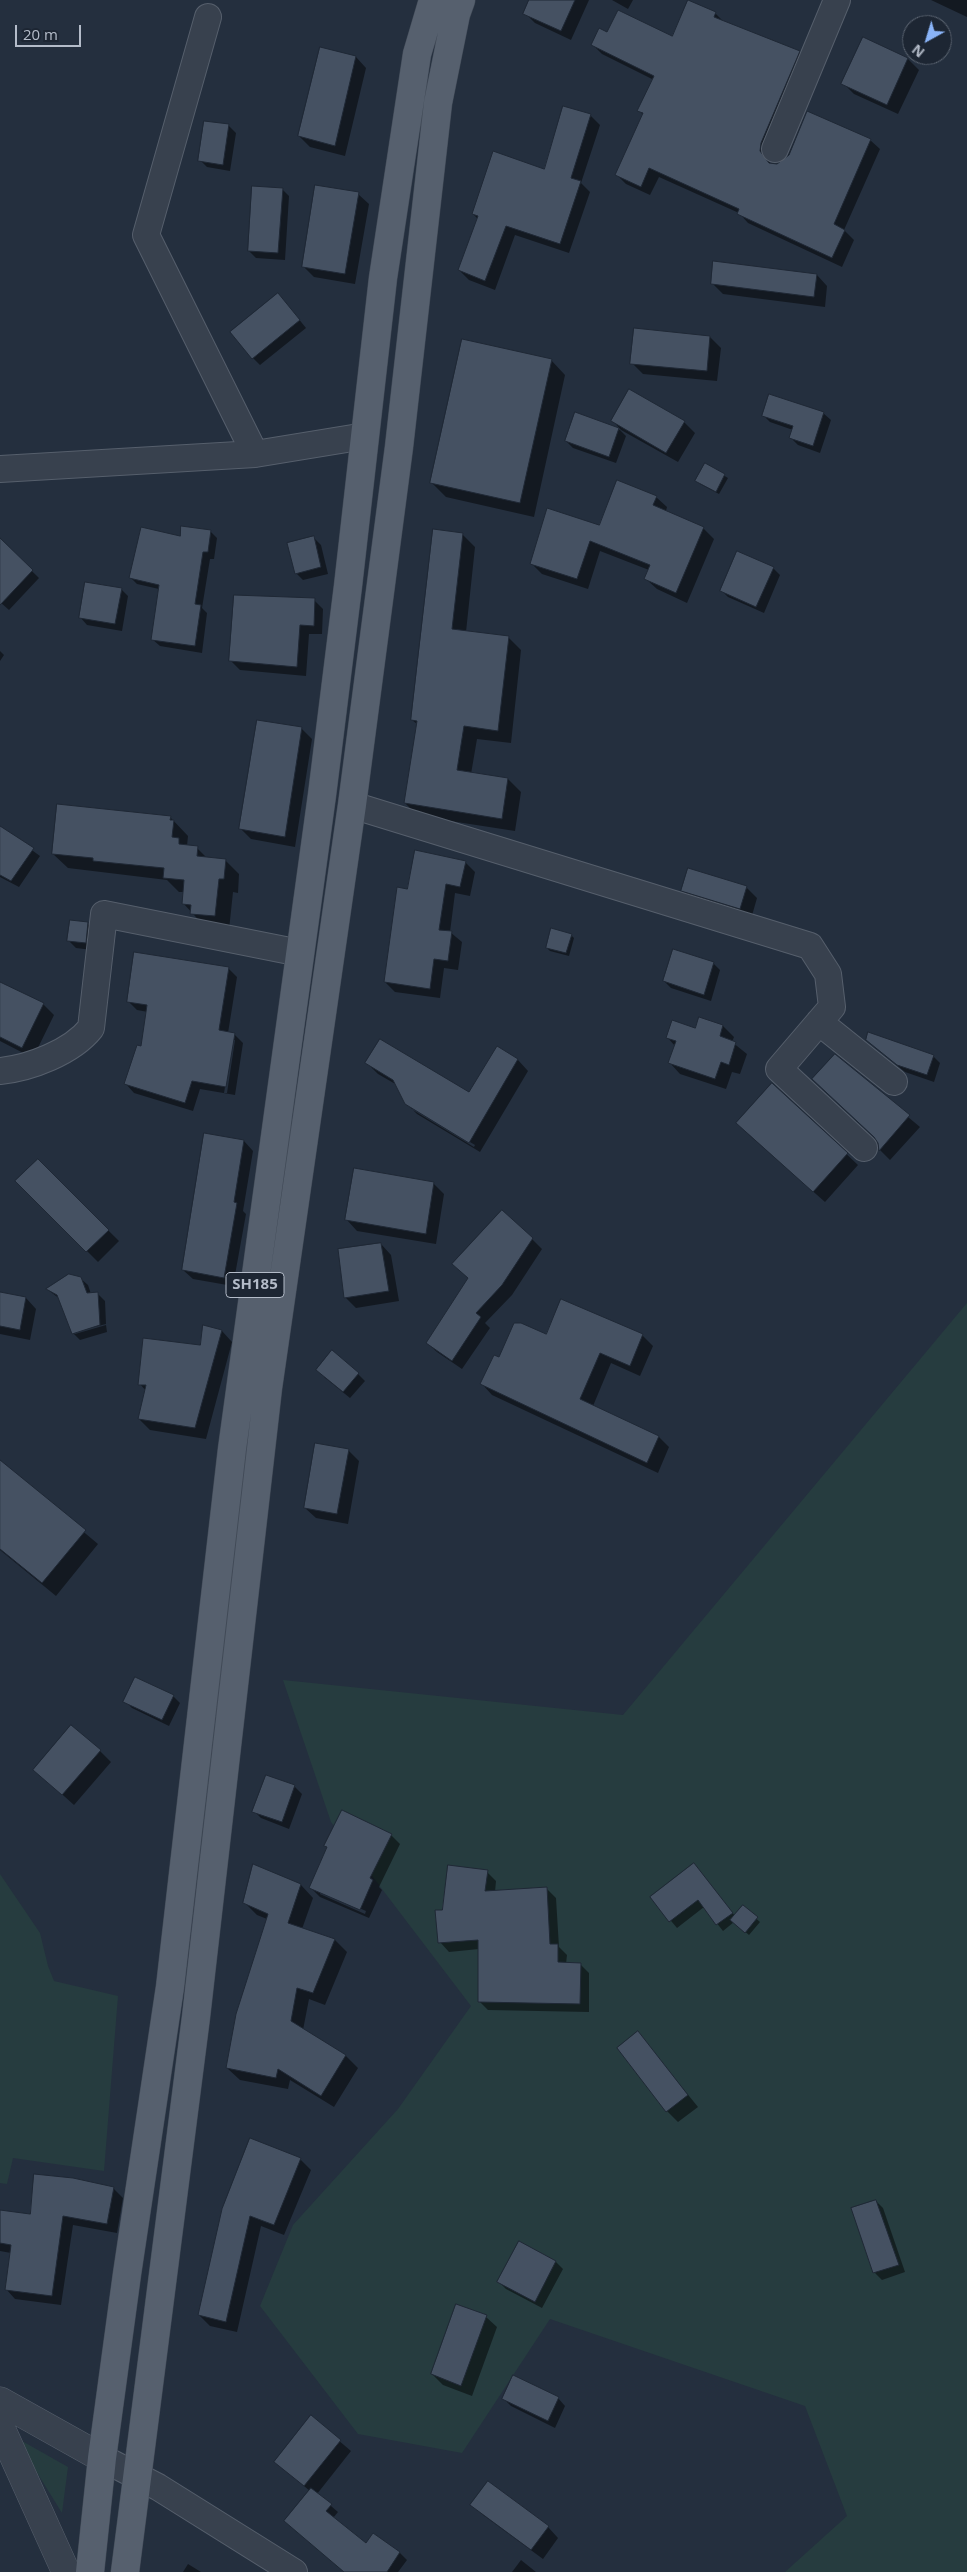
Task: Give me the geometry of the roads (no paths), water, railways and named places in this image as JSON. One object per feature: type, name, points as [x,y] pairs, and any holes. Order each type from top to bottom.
[{"type":"main road","name":"SH185","points":[[126,2572],[136,2476],[196,2017],[268,1388],[352,805],[395,476],[438,103],[461,0]]},
{"type":"main road","name":"SH185","points":[[90,2572],[102,2458],[170,1987],[232,1449],[348,586],[383,278],[408,105],[417,54],[430,1]]},
{"type":"main road","points":[[361,472],[395,476]]},
{"type":"street","points":[[775,149],[837,0]]},
{"type":"street","points":[[208,17],[146,236],[255,454]]},
{"type":"street","points":[[0,469],[255,454],[365,436]]},
{"type":"street","points":[[352,805],[810,946],[828,974],[832,1007],[778,1069],[864,1148]]},
{"type":"street","points":[[0,1071],[17,1070],[57,1053],[84,1036],[91,1028],[104,914],[300,953]]},
{"type":"street","points":[[819,1022],[894,1082]]},
{"type":"street","points":[[0,2401],[136,2476],[294,2572]]},
{"type":"street","points":[[0,2426],[66,2572]]}]
